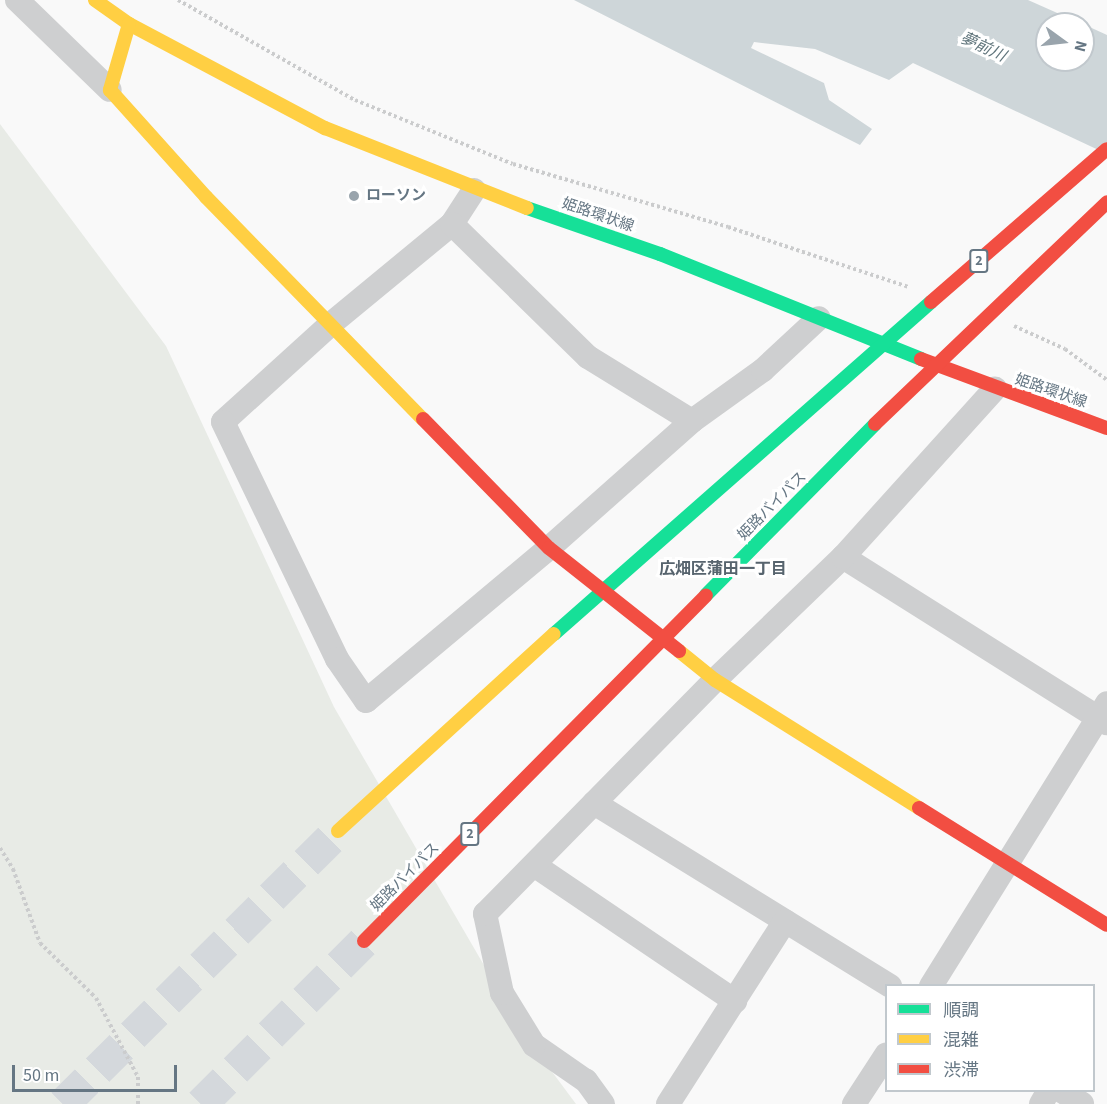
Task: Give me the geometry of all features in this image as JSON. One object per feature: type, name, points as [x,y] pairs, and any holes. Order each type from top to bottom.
[{"type":"main road","name":"姫路環状線","points":[[95,0],[129,24],[325,128],[474,190],[660,254],[995,389],[1107,428]]},
{"type":"main road","points":[[129,24],[110,90],[206,197],[332,323],[549,548],[715,680],[1107,925]]},
{"type":"main road","name":"2","points":[[338,831],[627,567],[1107,149]]},
{"type":"main road","name":"姫路バイパス","points":[[364,941],[904,395],[1107,202]]},
{"type":"street","points":[[17,0],[110,90]]},
{"type":"street","points":[[474,190],[452,224],[332,323],[223,422],[337,659],[366,701],[549,548],[692,421],[763,370],[819,318]]},
{"type":"street","points":[[452,224],[588,357],[692,421]]},
{"type":"street","points":[[603,1104],[586,1081],[534,1045],[502,993],[485,914],[715,680],[843,557],[995,389]]},
{"type":"street","points":[[843,557],[1104,715],[1007,862],[932,984]]},
{"type":"street","points":[[594,803],[887,984]]},
{"type":"street","points":[[534,865],[735,1000]]},
{"type":"street","points":[[668,1104],[785,921]]},
{"type":"street","points":[[855,1104],[885,1056]]},
{"type":"street","points":[[1063,1092],[1082,1104]]},
{"type":"path","points":[[178,0],[355,100],[513,164],[739,230],[919,291]]},
{"type":"path","points":[[1007,324],[1065,349],[1107,380]]},
{"type":"path","points":[[0,848],[13,869],[40,943],[96,998],[138,1077],[138,1104]]},
{"type":"shaded area","points":[[0,124],[166,346],[334,707],[524,1034],[576,1104],[0,1104]]},
{"type":"water","name":"夢前川","points":[[574,0],[1028,0],[1055,12],[1035,12],[1035,72],[1095,72],[1095,30],[1107,35],[1107,154],[913,63],[889,80],[815,49],[754,42],[751,48],[824,83],[829,100],[872,129],[860,145]]},
{"type":"tunnel","points":[[63,1104],[338,831]]},
{"type":"tunnel","points":[[201,1104],[364,941]]},
{"type":"traffic: fast","points":[[527,208],[660,254],[921,359]]},
{"type":"traffic: fast","points":[[554,634],[931,302]]},
{"type":"traffic: fast","points":[[706,595],[875,424]]},
{"type":"traffic: slow","points":[[95,0],[129,24],[325,128],[527,208]]},
{"type":"traffic: slow","points":[[129,24],[110,90],[206,197],[423,419]]},
{"type":"traffic: slow","points":[[338,831],[554,634]]},
{"type":"traffic: slow","points":[[679,651],[715,680],[919,808]]},
{"type":"traffic: jam","points":[[931,302],[1107,149]]},
{"type":"traffic: jam","points":[[875,424],[1107,202]]},
{"type":"traffic: jam","points":[[921,359],[1107,428]]},
{"type":"traffic: jam","points":[[423,419],[549,548],[679,651]]},
{"type":"traffic: jam","points":[[364,941],[706,595]]},
{"type":"traffic: jam","points":[[919,808],[1107,925]]},
{"type":"place","name":"ローソン","points":[[354,196]]},
{"type":"district","name":"広畑区蒲田一丁目","points":[[723,569]]}]
